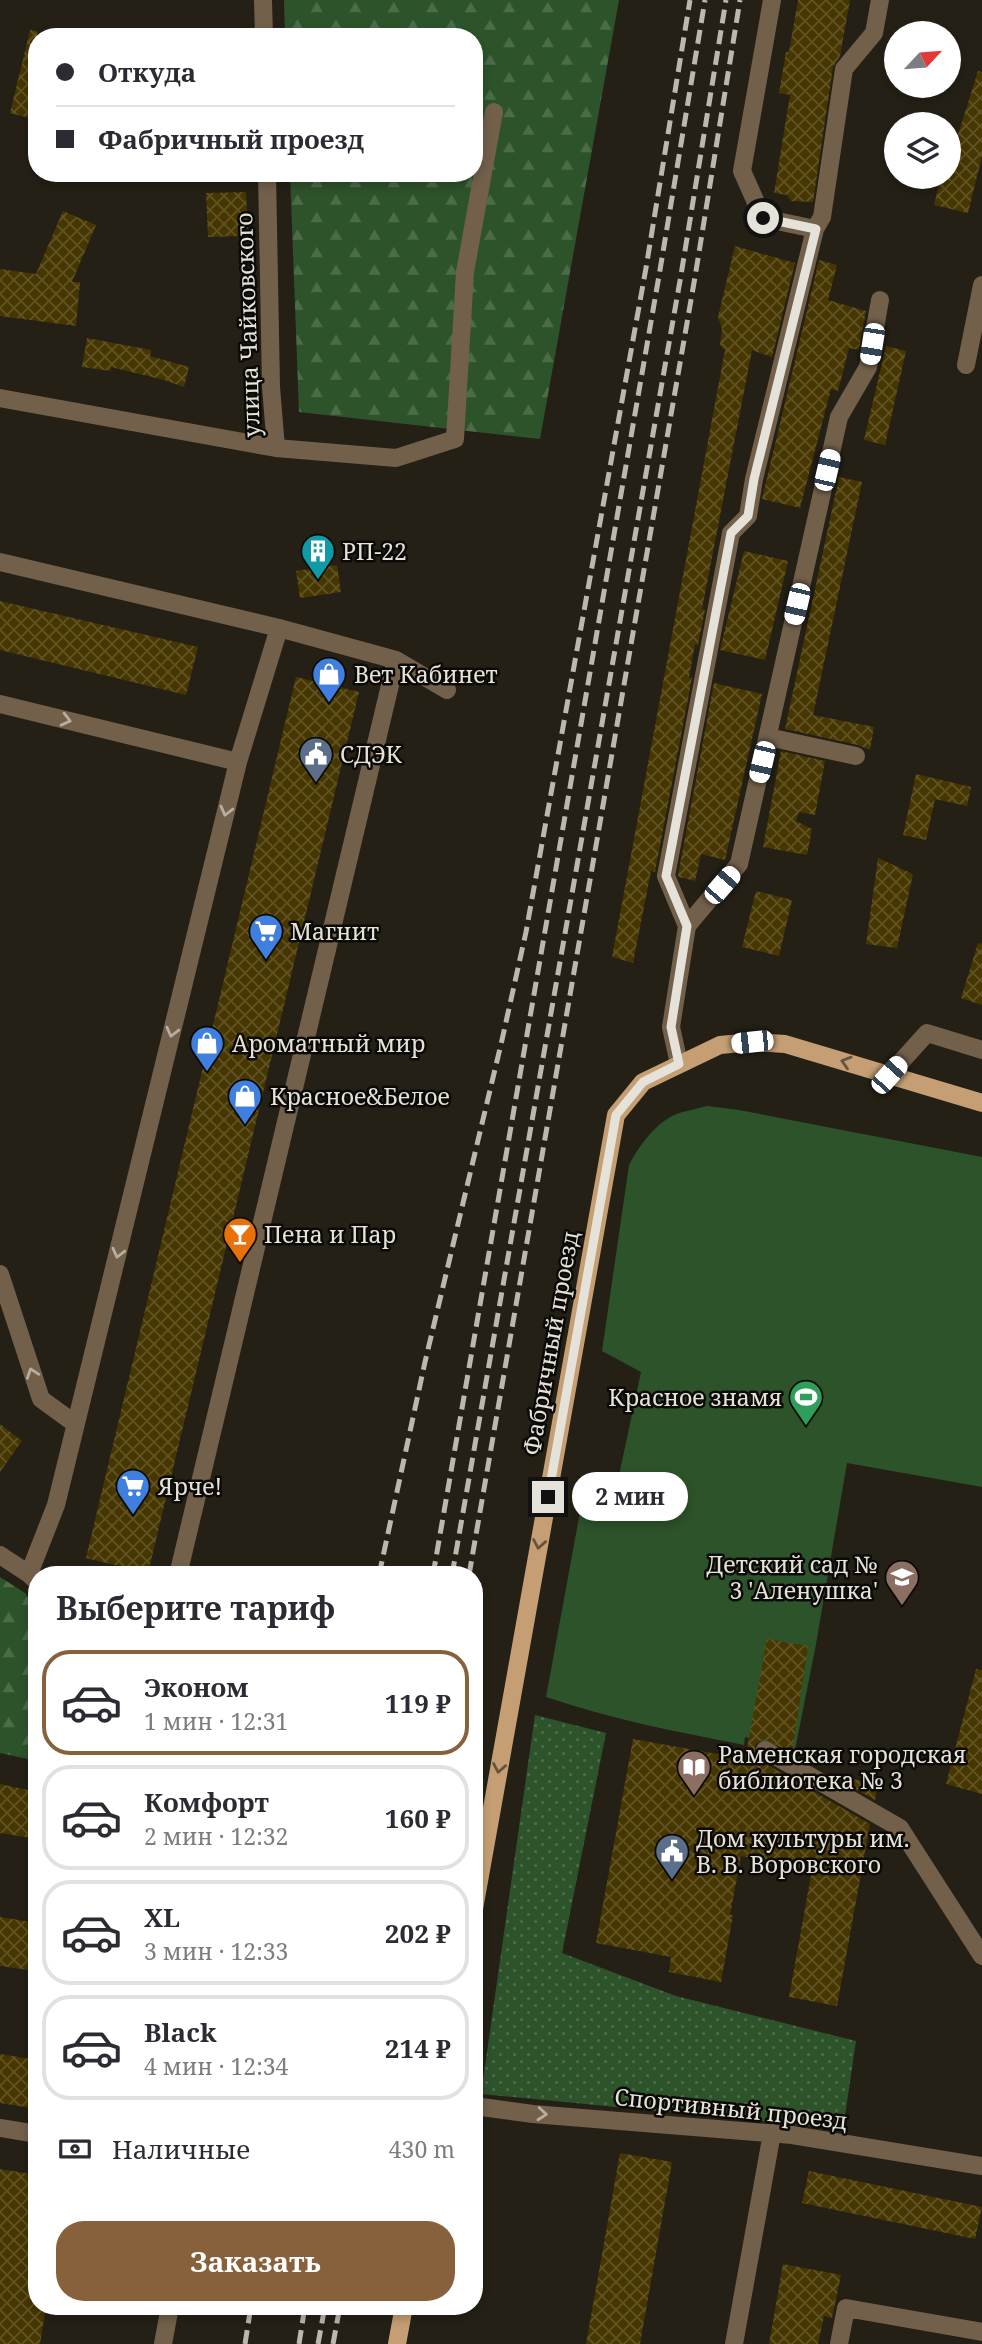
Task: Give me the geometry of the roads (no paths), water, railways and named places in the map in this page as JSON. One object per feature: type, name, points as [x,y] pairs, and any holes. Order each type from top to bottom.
[{"type":"main road","points":[[679,1064],[720,1045],[752,1042],[785,1044],[982,1103]]},
{"type":"main road","name":"Фабричный проезд","points":[[483,1859],[616,1115],[643,1082],[679,1064]]},
{"type":"main road","points":[[397,2344],[402,2315]]},
{"type":"street","points":[[263,0],[264,28]]},
{"type":"street","points":[[772,0],[742,171],[763,218],[816,229]]},
{"type":"street","points":[[687,926],[666,876],[731,533],[748,516],[754,479],[816,229],[822,217],[844,69],[874,33],[880,0]]},
{"type":"street","points":[[483,173],[494,112]]},
{"type":"street","name":"улица Чайковского","points":[[0,398],[276,448],[271,387],[267,182]]},
{"type":"street","points":[[276,448],[396,458],[455,439],[465,272],[481,182]]},
{"type":"street","points":[[966,365],[982,285]]},
{"type":"street","points":[[679,1064],[671,1027],[687,926],[739,864],[839,417],[868,367],[880,300]]},
{"type":"street","points":[[0,562],[279,628],[396,660],[447,690]]},
{"type":"street","points":[[37,1566],[56,1505],[238,762],[279,628]]},
{"type":"street","points":[[180,1566],[396,660]]},
{"type":"street","points":[[0,704],[238,762]]},
{"type":"street","points":[[768,737],[856,756]]},
{"type":"street","points":[[889,1075],[927,1033],[982,1050]]},
{"type":"street","points":[[0,1274],[41,1399],[75,1423]]},
{"type":"street","points":[[0,1555],[28,1575]]},
{"type":"street","points":[[765,1750],[900,1828],[982,1956]]},
{"type":"street","name":"Спортивный проезд","points":[[483,2107],[772,2133],[982,2166]]},
{"type":"street","points":[[0,2128],[28,2133]]},
{"type":"street","points":[[734,2344],[772,2133]]},
{"type":"street","points":[[839,2344],[846,2308],[982,2332]]},
{"type":"street","points":[[163,2344],[168,2315]]},
{"type":"railway","points":[[381,1566],[425,1362],[526,932],[646,268],[690,0]]},
{"type":"railway","points":[[435,1566],[705,0]]},
{"type":"railway","points":[[454,1566],[681,275],[726,0]]},
{"type":"railway","points":[[471,1566],[695,277],[740,0]]},
{"type":"railway","points":[[245,2344],[250,2315]]},
{"type":"railway","points":[[299,2344],[304,2315]]},
{"type":"railway","points":[[318,2344],[323,2315]]},
{"type":"railway","points":[[333,2344],[338,2315]]},
{"type":"place","name":"РП-22","points":[[318,581]]},
{"type":"place","name":"Вет Кабинет","points":[[329,704]]},
{"type":"place","name":"СДЭК","points":[[316,784]]},
{"type":"place","name":"Магнит","points":[[266,961]]},
{"type":"place","name":"Ароматный мир","points":[[207,1073]]},
{"type":"place","name":"Красное&Белое","points":[[245,1126]]},
{"type":"place","name":"Пена и Пар","points":[[240,1264]]},
{"type":"place","name":"Красное знамя","points":[[806,1427]]},
{"type":"place","name":"Ярче!","points":[[133,1516]]},
{"type":"place","name":"Детский сад № 3 'Аленушка'","points":[[902,1607]]},
{"type":"place","name":"Раменская городская библиотека № 3","points":[[694,1797]]},
{"type":"place","name":"Дом культуры им. В. В. Воровского","points":[[672,1881]]}]
